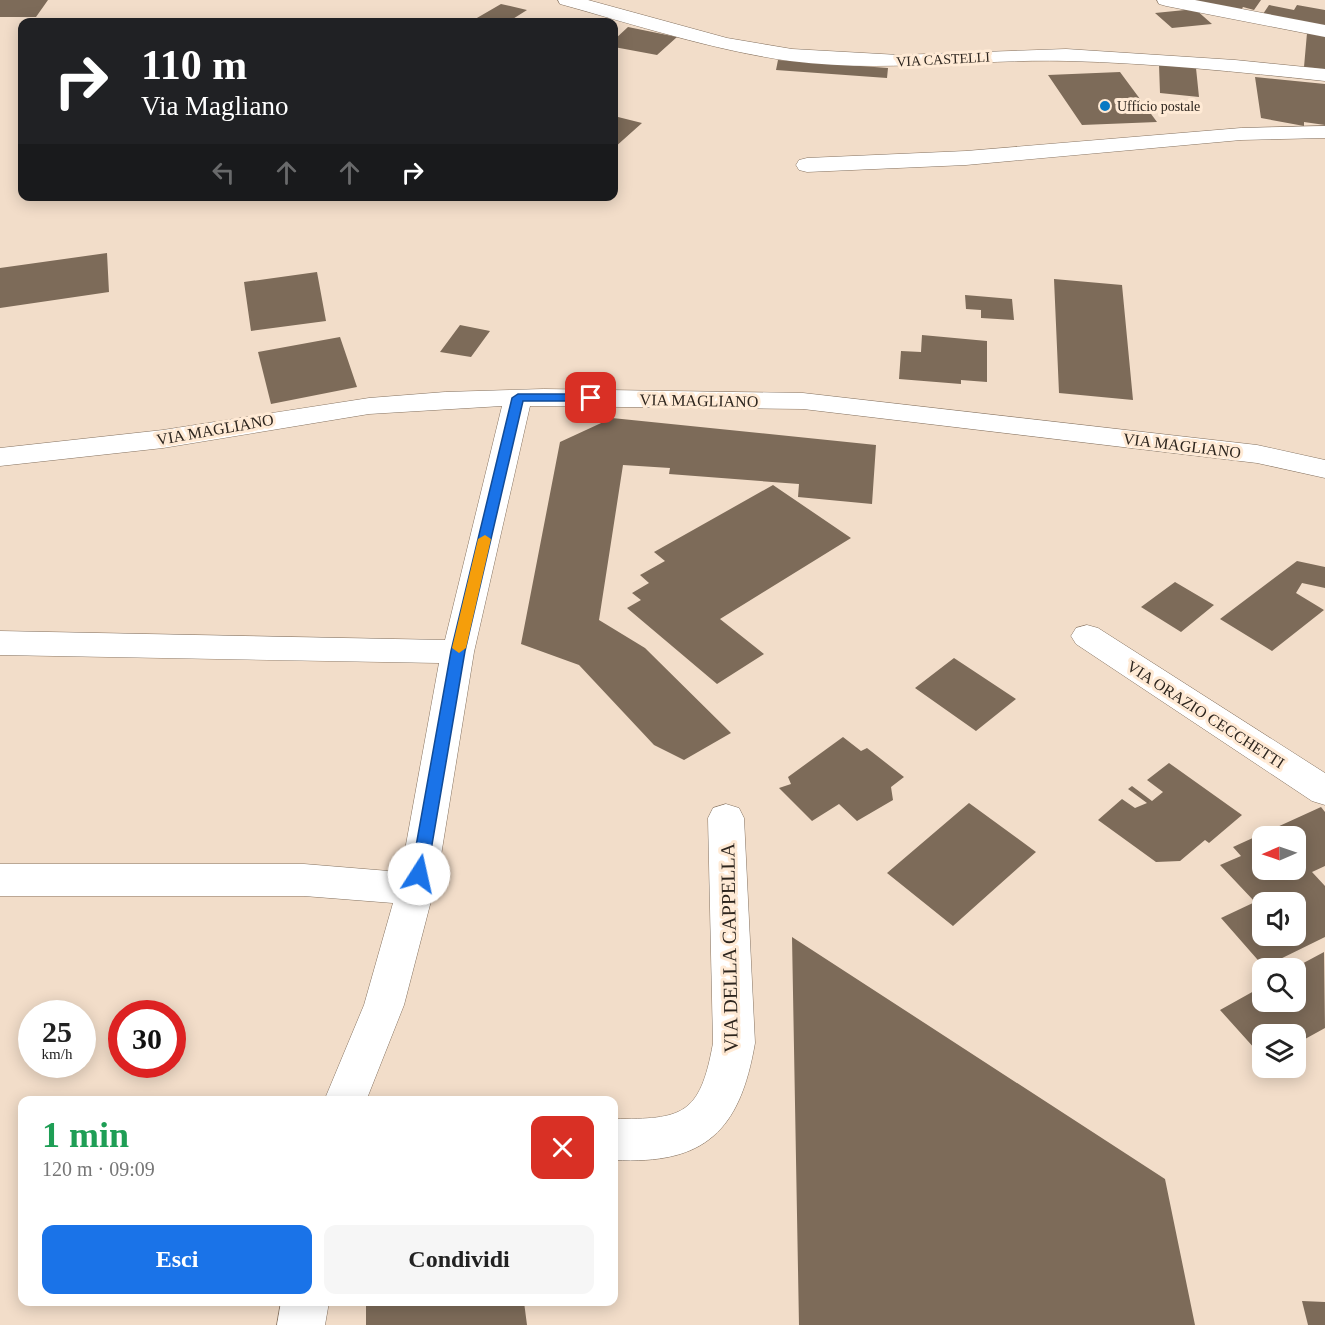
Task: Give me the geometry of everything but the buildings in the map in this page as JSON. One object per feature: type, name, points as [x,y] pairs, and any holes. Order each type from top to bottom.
[{"type":"street","name":"VIA CASTELLI","points":[[567,0],[725,44],[815,57],[920,61],[1033,54],[1077,55],[1325,75]]},
{"type":"street","points":[[1166,0],[1325,31]]},
{"type":"street","points":[[807,165],[988,157],[1200,135],[1269,131],[1325,132]]},
{"type":"street","points":[[347,1096],[384,1005],[415,889],[458,651],[518,398]]},
{"type":"street","name":"VIA MAGLIANO","points":[[0,457],[163,439],[287,417],[369,406],[445,400],[518,398],[802,401],[1257,454],[1325,469]]},
{"type":"street","name":"VIA ORAZIO CECCHETTI","points":[[1087,636],[1325,791]]},
{"type":"street","points":[[0,643],[458,651]]},
{"type":"street","name":"VIA DELLA CAPPELLA","points":[[618,1139],[647,1141],[678,1136],[705,1120],[720,1098],[731,1066],[734,1043],[726,818]]},
{"type":"street","points":[[0,880],[304,880],[415,889]]},
{"type":"street","points":[[301,1325],[304,1306]]},
{"type":"slow traffic","points":[[459,648],[485,539]]},
{"type":"place","name":"Ufficio postale","points":[[1105,106]]},
{"type":"route","points":[[419,874],[458,651],[518,398],[591,398]]}]
